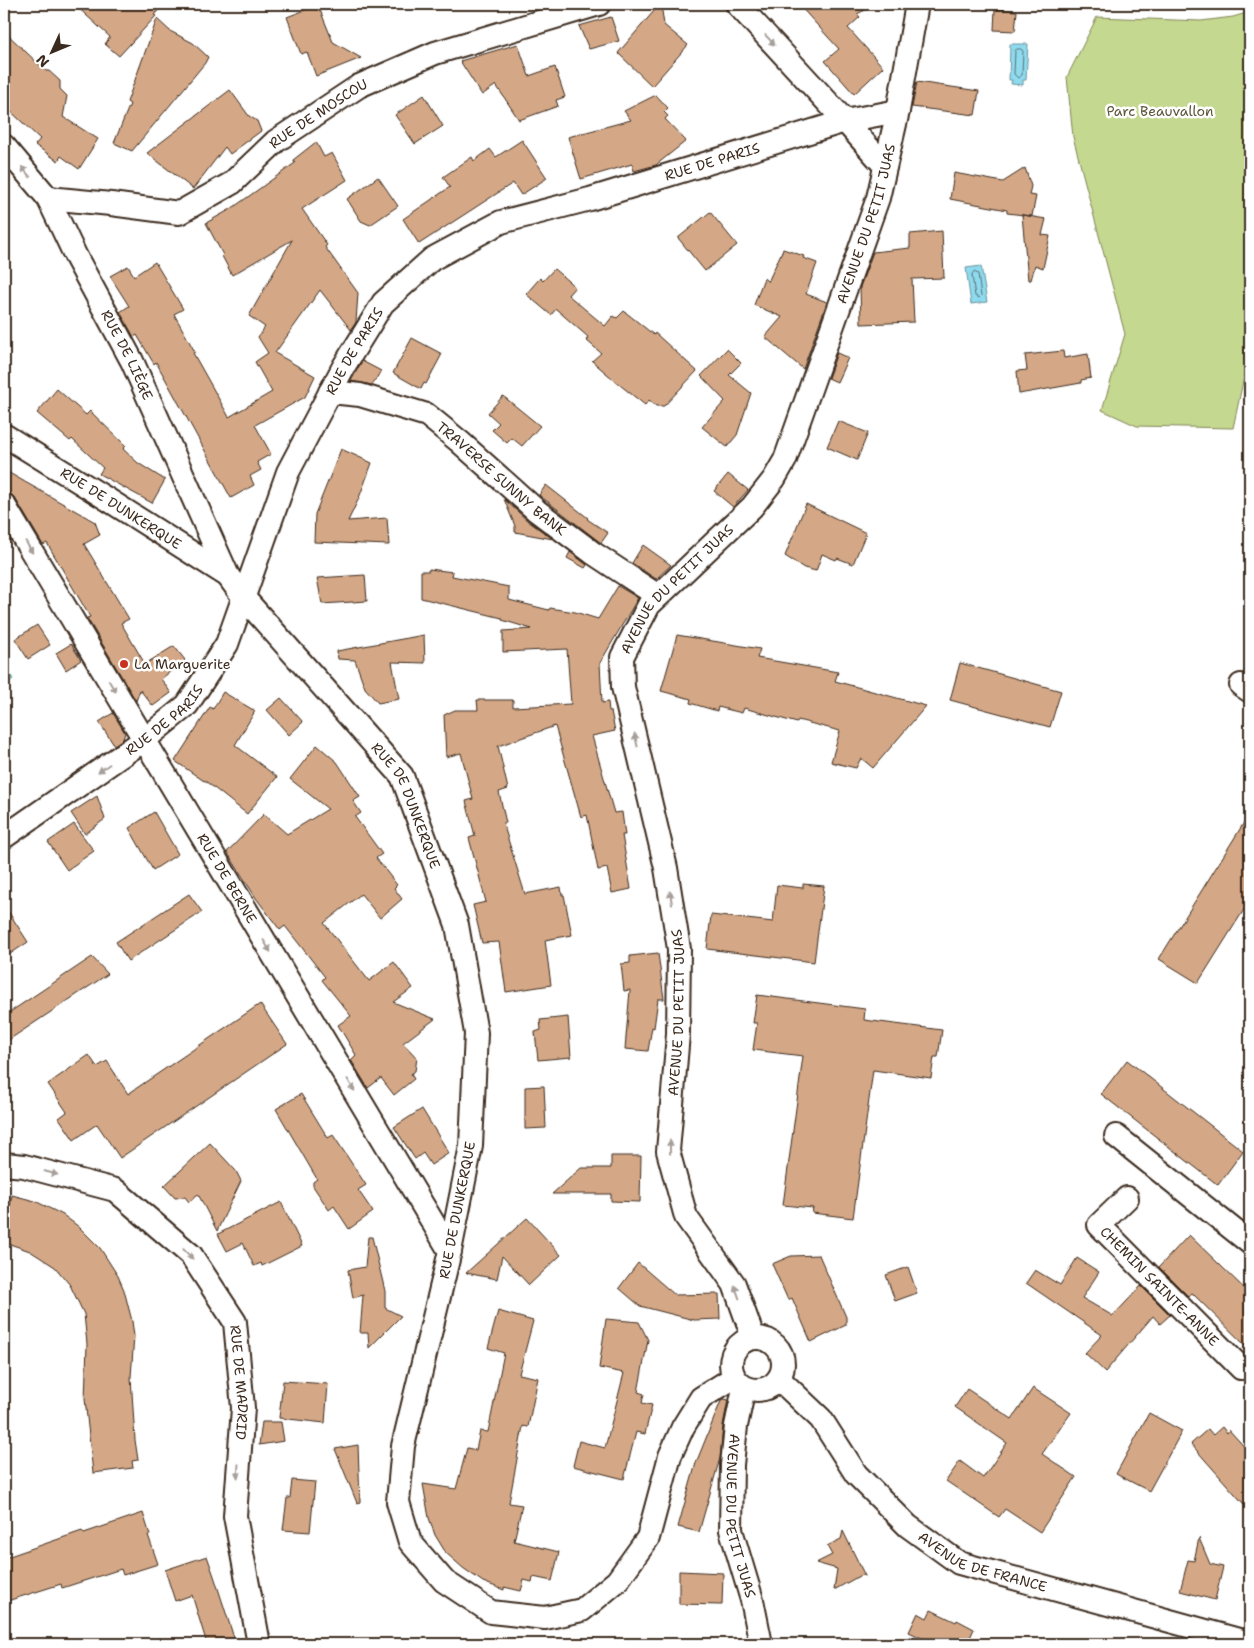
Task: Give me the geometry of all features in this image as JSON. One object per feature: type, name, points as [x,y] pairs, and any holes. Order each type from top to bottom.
[{"type":"street","name":"RUE DE MOSCOU","points":[[48,198],[179,213],[232,183],[276,141],[359,86],[435,53],[599,4]]},
{"type":"street","points":[[737,4],[885,166]]},
{"type":"street","name":"AVENUE DU PETIT JUAS","points":[[753,1338],[734,1284],[686,1217],[668,1151],[678,1034],[679,949],[666,868],[623,687],[622,657],[649,605],[752,507],[774,479],[785,460],[878,198],[898,111],[917,4]]},
{"type":"street","name":"RUE DE PARIS","points":[[4,837],[144,740],[187,705],[227,644],[288,472],[344,366],[383,303],[432,259],[501,222],[590,199],[845,121],[898,111]]},
{"type":"street","name":"RUE DE LIÈGE","points":[[4,146],[48,198],[76,257],[132,361],[228,576]]},
{"type":"street","name":"TRAVERSE SUNNY BANK","points":[[330,392],[360,395],[427,415],[537,511],[594,553],[658,596]]},
{"type":"street","name":"RUE DE DUNKERQUE","points":[[4,435],[228,576],[244,598],[402,776],[457,925],[476,1033],[471,1146],[450,1251],[403,1446],[398,1502],[410,1542],[444,1581],[491,1612],[545,1618],[582,1610],[617,1581],[648,1538],[670,1456],[683,1427],[701,1398],[739,1383]]},
{"type":"street","name":"RUE DE BERNE","points":[[4,505],[450,1251]]},
{"type":"street","points":[[1116,1136],[1250,1243]]},
{"type":"street","name":"RUE DE MADRID","points":[[4,1164],[24,1166],[115,1190],[191,1255],[235,1322],[243,1408],[235,1516],[259,1644]]},
{"type":"street","name":"CHEMIN SAINTE-ANNE","points":[[1127,1198],[1099,1225],[1241,1368],[1250,1366]]},
{"type":"street","points":[[753,1338],[769,1340],[780,1351],[784,1364],[779,1379],[772,1387],[757,1391],[739,1383],[730,1362],[735,1348],[745,1340],[753,1338]]},
{"type":"street","name":"AVENUE DE FRANCE","points":[[779,1379],[821,1419],[856,1474],[908,1526],[959,1563],[1250,1643]]},
{"type":"street","name":"AVENUE DU PETIT JUAS","points":[[739,1383],[732,1465],[731,1530],[752,1600],[761,1644]]},
{"type":"green space","name":"Parc Beauvallon","points":[[1250,12],[1250,349],[1233,428],[1137,426],[1102,410],[1125,334],[1073,137],[1067,77],[1097,17],[1201,21],[1233,17]]},
{"type":"water","points":[[1010,44],[1028,44],[1026,80],[1023,80],[1023,85],[1011,84],[1012,80],[1009,80]]},
{"type":"water","points":[[981,266],[987,302],[971,304],[966,268]]},
{"type":"water","points":[[4,665],[13,679],[4,685]]},
{"type":"building","points":[[74,4],[164,4],[154,15],[156,16],[119,56],[105,44],[110,37]]},
{"type":"building","points":[[660,4],[664,25],[688,45],[652,86],[618,53]]},
{"type":"building","points":[[798,4],[877,4],[857,14],[860,17],[848,28],[883,67],[854,94],[825,61],[839,49]]},
{"type":"building","points":[[318,5],[333,42],[361,58],[316,76],[307,52],[301,54],[287,17]]},
{"type":"building","points":[[995,9],[1017,11],[1015,31],[994,30]]},
{"type":"building","points":[[611,17],[619,41],[589,49],[579,26]]},
{"type":"building","points":[[157,19],[170,31],[193,43],[208,57],[132,151],[114,143],[130,104],[127,102]]},
{"type":"building","points":[[4,31],[46,71],[49,71],[60,81],[60,89],[67,96],[63,117],[98,139],[79,169],[61,156],[58,161],[35,145],[40,139],[4,105]]},
{"type":"building","points":[[518,44],[529,76],[555,67],[565,97],[556,100],[558,106],[519,120],[496,85],[482,95],[460,61]]},
{"type":"building","points":[[917,82],[979,91],[975,115],[912,107]]},
{"type":"building","points":[[230,90],[249,116],[257,121],[261,131],[230,154],[225,147],[193,189],[147,153]]},
{"type":"building","points":[[424,95],[443,126],[415,144],[395,115]]},
{"type":"building","points":[[656,95],[668,108],[664,112],[668,116],[665,119],[686,141],[656,165],[634,171],[632,164],[581,179],[568,137],[631,120],[624,111]]},
{"type":"building","points":[[522,140],[547,178],[521,195],[513,183],[419,244],[403,219],[450,187],[443,177],[472,157],[474,161],[490,149],[496,157]]},
{"type":"building","points":[[316,142],[324,157],[332,153],[347,180],[302,209],[327,245],[325,247],[358,293],[356,322],[351,330],[320,290],[275,353],[315,376],[305,397],[255,425],[271,454],[257,462],[261,470],[250,476],[254,485],[231,498],[156,362],[154,364],[137,335],[134,337],[120,312],[129,306],[110,276],[128,266],[134,276],[155,262],[183,309],[174,314],[195,352],[193,353],[229,417],[272,392],[255,362],[268,353],[258,337],[265,327],[249,316],[292,240],[232,275],[206,223],[231,209],[295,163],[293,160]]},
{"type":"building","points":[[1025,168],[1031,186],[1029,195],[1036,196],[1032,216],[1007,213],[1007,210],[950,199],[954,173],[1003,182]]},
{"type":"building","points":[[378,177],[398,206],[370,225],[361,221],[347,199]]},
{"type":"building","points":[[710,212],[737,245],[705,271],[678,238]]},
{"type":"building","points":[[1022,215],[1046,219],[1042,235],[1050,236],[1043,268],[1035,265],[1031,280],[1028,280]]},
{"type":"building","points":[[942,231],[944,278],[912,279],[914,322],[861,324],[860,287],[873,252],[910,248],[910,234]]},
{"type":"building","points":[[783,249],[804,256],[803,258],[817,263],[806,294],[827,302],[803,369],[765,337],[782,317],[754,305],[764,278],[768,282]]},
{"type":"building","points":[[554,269],[575,287],[568,295],[605,326],[613,316],[617,318],[624,311],[654,335],[655,333],[697,371],[664,406],[656,406],[649,400],[645,405],[620,385],[592,361],[601,353],[586,340],[588,337],[556,309],[551,315],[526,294],[540,278],[543,281]]},
{"type":"building","points":[[412,338],[442,354],[426,384],[424,383],[421,389],[393,373]]},
{"type":"building","points":[[727,349],[741,363],[729,375],[751,393],[737,435],[727,447],[702,427],[725,401],[701,376]]},
{"type":"building","points":[[1063,351],[1064,358],[1088,354],[1091,378],[1081,380],[1081,383],[1019,394],[1017,371],[1027,370],[1025,355]]},
{"type":"building","points":[[837,353],[848,358],[837,382],[828,378]]},
{"type":"building","points":[[362,361],[381,371],[372,385],[351,381]]},
{"type":"building","points":[[57,389],[86,415],[90,411],[126,446],[123,449],[138,463],[165,480],[152,503],[99,474],[103,468],[72,439],[70,441],[37,413]]},
{"type":"building","points":[[503,396],[540,426],[522,446],[512,438],[507,443],[492,430],[499,423],[488,413]]},
{"type":"building","points":[[838,421],[868,433],[857,460],[827,447]]},
{"type":"building","points":[[341,449],[372,463],[348,521],[387,518],[389,545],[314,542],[315,514]]},
{"type":"building","points":[[4,470],[95,522],[100,535],[84,544],[129,619],[121,623],[145,664],[174,646],[185,660],[161,679],[171,693],[153,706],[140,690],[136,701],[87,618],[90,617],[47,543],[43,545],[15,498],[10,493],[4,492]]},
{"type":"building","points":[[728,474],[748,490],[733,507],[714,491]]},
{"type":"building","points":[[546,485],[587,519],[608,533],[601,543],[539,495]]},
{"type":"building","points":[[504,499],[528,521],[553,539],[515,532],[515,526]]},
{"type":"building","points":[[806,504],[866,533],[853,564],[822,554],[816,571],[804,568],[785,556]]},
{"type":"building","points":[[643,545],[671,565],[656,579],[632,563]]},
{"type":"building","points":[[570,552],[587,565],[585,568],[567,558]]},
{"type":"building","points":[[429,569],[453,572],[452,576],[509,587],[509,600],[549,610],[550,608],[575,612],[598,619],[618,586],[638,598],[600,663],[602,703],[608,702],[615,731],[592,736],[614,813],[622,812],[625,835],[622,835],[631,889],[612,893],[607,868],[598,870],[587,815],[581,817],[555,726],[498,746],[508,789],[499,792],[506,823],[503,823],[525,894],[561,887],[562,895],[564,895],[572,935],[545,940],[551,985],[506,992],[499,942],[482,943],[473,905],[486,902],[469,838],[475,836],[466,801],[473,799],[461,753],[446,757],[444,715],[455,710],[478,710],[477,700],[513,700],[513,707],[571,704],[567,649],[503,652],[503,631],[532,629],[502,620],[502,618],[421,598],[421,571],[429,571]]},
{"type":"building","points":[[365,575],[367,601],[322,604],[317,578]]},
{"type":"building","points":[[37,625],[50,645],[28,659],[15,639]]},
{"type":"building","points":[[424,635],[425,663],[392,662],[399,699],[378,703],[365,688],[355,660],[338,659],[337,651]]},
{"type":"building","points":[[677,635],[760,649],[757,658],[838,672],[835,681],[926,706],[873,768],[861,758],[856,768],[831,762],[840,731],[798,720],[797,723],[744,708],[742,713],[718,707],[717,711],[690,703],[691,699],[661,691]]},
{"type":"building","points":[[71,644],[81,660],[66,670],[56,653]]},
{"type":"building","points":[[960,663],[1061,691],[1050,727],[950,700]]},
{"type":"building","points":[[223,692],[255,711],[235,745],[277,777],[247,814],[204,780],[175,761],[210,707],[213,709]]},
{"type":"building","points":[[281,698],[303,722],[289,735],[267,710]]},
{"type":"building","points":[[113,713],[125,733],[123,739],[114,745],[99,722]]},
{"type":"building","points":[[317,745],[337,762],[360,797],[353,801],[361,813],[355,817],[382,854],[376,858],[397,885],[394,888],[402,899],[380,918],[361,894],[324,923],[369,981],[394,962],[413,988],[393,1002],[435,1019],[403,1043],[417,1058],[415,1071],[411,1074],[414,1079],[394,1095],[381,1078],[368,1088],[351,1060],[356,1055],[338,1025],[351,1016],[322,980],[325,977],[285,926],[280,930],[256,898],[227,852],[264,814],[287,834],[328,809],[290,779]]},
{"type":"building","points":[[97,796],[105,819],[85,834],[71,813]]},
{"type":"building","points":[[154,812],[178,854],[153,870],[129,828]]},
{"type":"building","points":[[1250,813],[1250,900],[1198,983],[1159,959]]},
{"type":"building","points":[[74,824],[94,851],[67,870],[48,842]]},
{"type":"building","points":[[803,884],[824,886],[814,962],[707,949],[711,915],[773,922],[777,885],[803,888]]},
{"type":"building","points":[[189,894],[202,912],[128,961],[116,942]]},
{"type":"building","points":[[4,905],[28,942],[4,958]]},
{"type":"building","points":[[658,953],[664,999],[658,999],[654,1028],[652,1027],[648,1051],[625,1049],[630,990],[624,991],[621,964],[630,963],[630,956]]},
{"type":"building","points":[[92,957],[108,974],[4,1043],[4,1016]]},
{"type":"building","points":[[757,995],[865,1009],[864,1020],[942,1030],[938,1057],[934,1057],[931,1078],[873,1070],[853,1218],[812,1213],[813,1208],[783,1205],[803,1056],[753,1050],[757,1023],[753,1023]]},
{"type":"building","points":[[260,1004],[287,1044],[120,1158],[97,1124],[74,1140],[59,1118],[67,1112],[48,1084],[89,1055],[97,1067],[107,1061],[128,1094]]},
{"type":"building","points":[[568,1017],[571,1057],[538,1060],[535,1032],[541,1030],[540,1020]]},
{"type":"building","points":[[1127,1060],[1243,1151],[1218,1185],[1101,1094]]},
{"type":"building","points":[[544,1086],[546,1128],[525,1129],[525,1087]]},
{"type":"building","points":[[301,1094],[328,1138],[333,1135],[366,1185],[358,1190],[373,1212],[349,1229],[334,1206],[329,1210],[313,1186],[313,1182],[317,1179],[276,1109]]},
{"type":"building","points":[[422,1109],[449,1153],[431,1165],[423,1153],[415,1159],[394,1127]]},
{"type":"building","points":[[210,1143],[236,1171],[241,1181],[217,1231],[198,1194],[189,1202],[185,1197],[175,1198],[164,1186]]},
{"type":"building","points":[[611,1156],[641,1156],[640,1202],[611,1201],[611,1194],[552,1194],[581,1168],[611,1168]]},
{"type":"building","points":[[12,1195],[35,1201],[63,1215],[79,1227],[100,1248],[118,1276],[124,1290],[134,1336],[131,1377],[138,1460],[132,1461],[133,1468],[93,1473],[85,1399],[87,1344],[84,1314],[70,1285],[55,1267],[30,1251],[4,1242],[4,1204],[10,1205]]},
{"type":"building","points":[[281,1202],[302,1246],[262,1266],[261,1263],[254,1266],[243,1243],[227,1251],[218,1234]]},
{"type":"building","points":[[527,1218],[561,1255],[529,1285],[502,1256],[497,1279],[466,1273]]},
{"type":"building","points":[[1189,1235],[1250,1294],[1250,1350],[1192,1293],[1188,1296],[1159,1267]]},
{"type":"building","points":[[368,1237],[372,1237],[385,1291],[385,1308],[401,1316],[369,1348],[368,1333],[360,1333],[363,1295],[353,1298],[348,1270],[365,1267]]},
{"type":"building","points":[[819,1255],[846,1317],[846,1325],[811,1342],[792,1298],[788,1300],[772,1264],[791,1256]]},
{"type":"building","points":[[1077,1258],[1099,1272],[1082,1298],[1113,1316],[1141,1286],[1170,1315],[1160,1324],[1153,1316],[1105,1372],[1085,1353],[1102,1335],[1026,1283],[1035,1270],[1060,1285]]},
{"type":"building","points":[[638,1263],[675,1295],[719,1294],[720,1319],[694,1320],[640,1306],[619,1288]]},
{"type":"building","points":[[908,1267],[917,1293],[895,1301],[886,1275]]},
{"type":"building","points":[[498,1311],[533,1321],[519,1374],[538,1378],[528,1427],[523,1426],[509,1503],[522,1505],[514,1541],[559,1552],[552,1581],[533,1577],[532,1582],[524,1580],[521,1591],[504,1587],[504,1590],[483,1582],[446,1553],[435,1535],[429,1518],[423,1484],[456,1489],[467,1448],[476,1450],[480,1431],[488,1432],[504,1353],[488,1348]]},
{"type":"building","points":[[606,1319],[639,1322],[648,1340],[638,1392],[644,1394],[642,1403],[652,1405],[645,1434],[636,1432],[624,1479],[573,1466],[579,1441],[605,1448],[624,1373],[599,1368]]},
{"type":"building","points":[[283,1381],[328,1384],[325,1423],[279,1418]]},
{"type":"building","points":[[1033,1388],[1071,1413],[1042,1454],[1076,1477],[1040,1532],[1005,1509],[999,1517],[946,1481],[960,1461],[983,1478],[1007,1443],[955,1407],[967,1389],[1012,1419]]},
{"type":"building","points":[[728,1400],[723,1425],[720,1458],[699,1532],[678,1527],[696,1463],[721,1401]]},
{"type":"building","points":[[1149,1413],[1182,1431],[1149,1491],[1116,1474]]},
{"type":"building","points":[[262,1422],[281,1422],[284,1441],[259,1445]]},
{"type":"building","points":[[1222,1427],[1227,1433],[1229,1430],[1250,1453],[1250,1511],[1191,1444],[1208,1429],[1213,1435]]},
{"type":"building","points":[[358,1445],[360,1502],[357,1503],[335,1449]]},
{"type":"building","points":[[292,1480],[315,1482],[310,1532],[283,1530],[287,1498],[290,1498]]},
{"type":"building","points":[[143,1513],[158,1564],[123,1575],[121,1569],[62,1588],[61,1584],[4,1602],[4,1558],[82,1531],[84,1533]]},
{"type":"building","points":[[843,1531],[865,1576],[861,1575],[834,1590],[837,1569],[816,1563],[832,1555],[827,1546],[841,1539]]},
{"type":"building","points":[[1199,1538],[1210,1564],[1223,1567],[1215,1600],[1180,1591],[1188,1560],[1194,1561]]},
{"type":"building","points":[[207,1556],[236,1644],[207,1644],[192,1595],[175,1601],[165,1570]]},
{"type":"building","points":[[679,1571],[723,1573],[722,1605],[679,1604]]},
{"type":"building","points":[[931,1610],[974,1629],[967,1644],[935,1644],[909,1632],[918,1613],[927,1618]]},
{"type":"place","name":"La Marguerite","points":[[124,664]]}]
